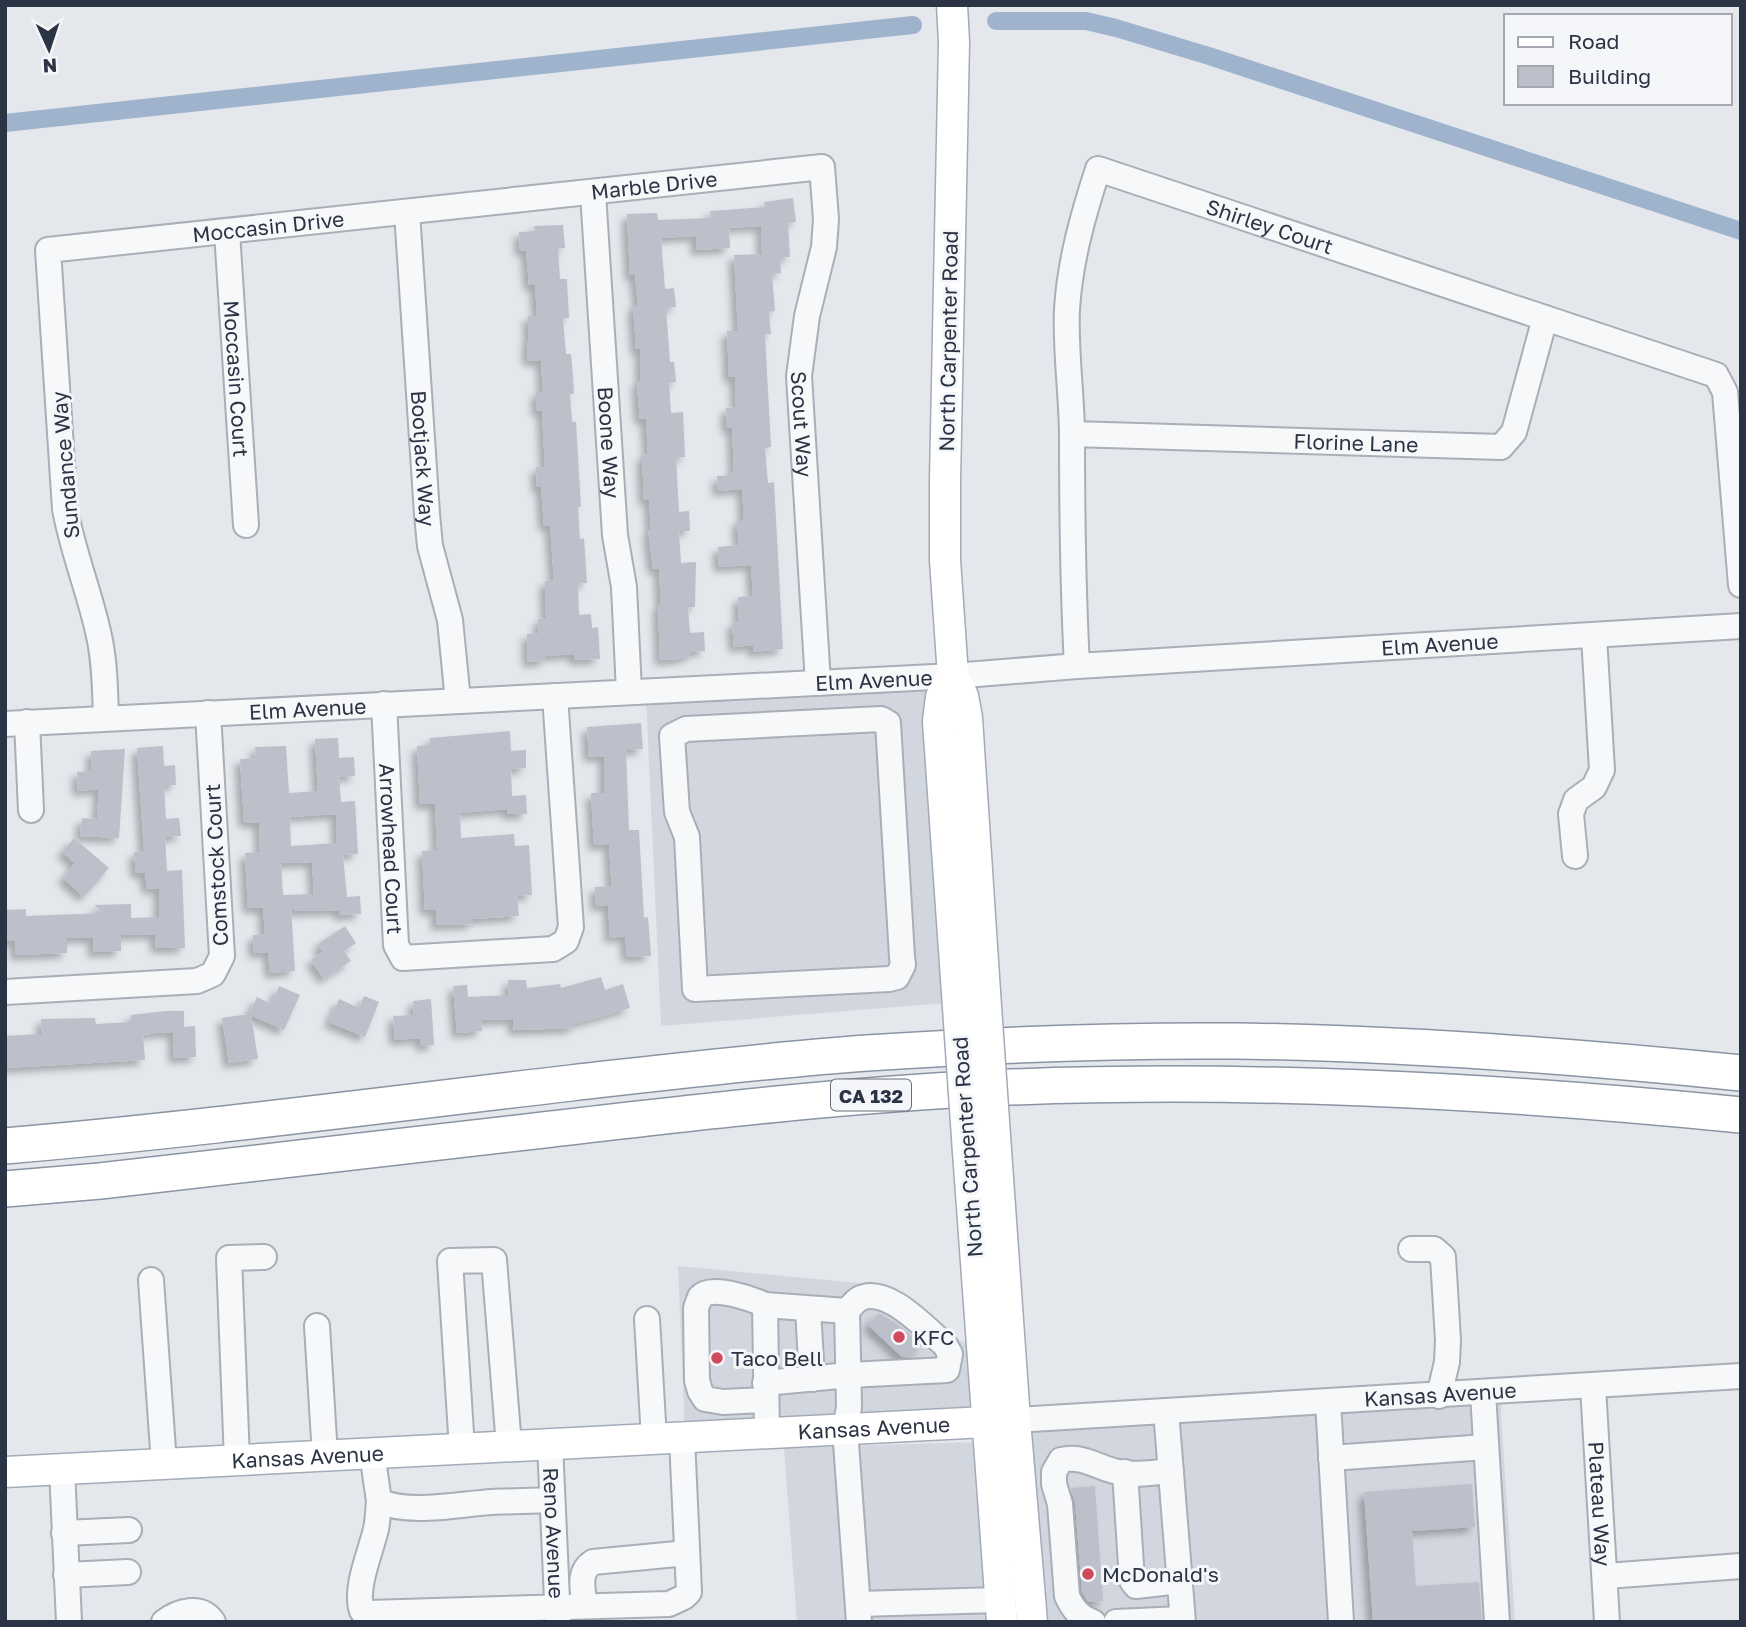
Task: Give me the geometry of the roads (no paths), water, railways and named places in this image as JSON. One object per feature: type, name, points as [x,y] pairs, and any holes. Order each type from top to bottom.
[{"type":"highway","name":"CA 132","points":[[5,1146],[113,1136],[743,1063],[1049,1043],[1235,1041],[1370,1044],[1542,1054],[1741,1073]]},
{"type":"highway","name":"CA 132","points":[[5,1189],[100,1181],[807,1100],[1026,1087],[1174,1084],[1370,1087],[1553,1098],[1741,1115]]},
{"type":"main road","name":"North Carpenter Road","points":[[952,5],[954,56],[945,560],[953,676],[941,697],[938,721],[971,993],[1000,1421],[1001,1611]]},
{"type":"main road","name":"North Carpenter Road","points":[[1000,1421],[1032,1622]]},
{"type":"main road","name":"Kansas Avenue","points":[[5,1472],[1000,1421]]},
{"type":"street","name":"Marble Drive","points":[[487,204],[822,167]]},
{"type":"street","name":"Scout Way","points":[[818,683],[799,376],[807,316],[824,247],[826,219],[822,167]]},
{"type":"street","name":"Shirley Court","points":[[1077,666],[1067,311],[1080,230],[1098,169],[1716,375],[1725,391],[1741,585]]},
{"type":"street","name":"Boone Way","points":[[593,193],[615,535],[624,587],[629,692]]},
{"type":"street","name":"Moccasin Drive","points":[[48,250],[487,204]]},
{"type":"street","name":"Bootjack Way","points":[[407,212],[430,546],[450,620],[458,701]]},
{"type":"street","name":"Moccasin Court","points":[[227,232],[246,526]]},
{"type":"street","name":"Sundance Way","points":[[48,250],[65,509],[71,542],[99,638],[104,666],[106,718]]},
{"type":"street","name":"Florine Lane","points":[[1072,434],[1502,447],[1514,432],[1545,318]]},
{"type":"street","name":"Elm Avenue","points":[[16,723],[953,676],[1077,666],[1741,626]]},
{"type":"street","points":[[1575,856],[1571,814],[1576,800],[1594,787],[1602,770],[1594,636]]},
{"type":"street","points":[[704,688],[706,729]]},
{"type":"street","name":"Arrowhead Court","points":[[384,704],[396,945],[403,958],[553,949],[566,941],[571,927],[555,696]]},
{"type":"street","name":"Comstock Court","points":[[5,992],[197,981],[213,974],[222,956],[208,713]]},
{"type":"street","points":[[881,719],[888,723],[903,965],[897,977],[695,989],[687,837],[677,812],[672,736],[687,729],[706,729],[881,719]]},
{"type":"street","points":[[16,723],[31,810]]},
{"type":"street","points":[[1411,1250],[1434,1249],[1443,1257],[1448,1340],[1447,1362],[1438,1396]]},
{"type":"street","points":[[237,1460],[229,1258],[264,1257]]},
{"type":"street","points":[[462,1449],[450,1261],[495,1260],[509,1446]]},
{"type":"street","points":[[151,1280],[164,1464]]},
{"type":"street","points":[[847,1311],[765,1305],[739,1296],[707,1293],[700,1297],[696,1308],[697,1380],[700,1391],[705,1399],[723,1402],[812,1379],[849,1375],[947,1370],[950,1354],[945,1345],[893,1301],[872,1296],[858,1299],[847,1311],[849,1375],[849,1407],[845,1429],[859,1613],[1001,1611]]},
{"type":"street","points":[[765,1305],[767,1433]]},
{"type":"street","points":[[808,1309],[812,1379]]},
{"type":"street","points":[[372,1453],[379,1501],[377,1525],[360,1591],[362,1611],[558,1614],[585,1606],[669,1604],[684,1597],[689,1592],[687,1553],[647,1319]]},
{"type":"street","points":[[317,1326],[325,1456]]},
{"type":"street","name":"Kansas Avenue","points":[[1000,1421],[1741,1376]]},
{"type":"street","name":"Plateau Way","points":[[1593,1387],[1607,1622]]},
{"type":"street","points":[[1483,1393],[1497,1622]]},
{"type":"street","points":[[1328,1402],[1341,1622]]},
{"type":"street","points":[[1116,1622],[1182,1620],[1166,1411]]},
{"type":"street","name":"Reno Avenue","points":[[550,1444],[558,1614]]},
{"type":"street","points":[[1331,1458],[1486,1447]]},
{"type":"street","points":[[1091,1621],[1073,1609],[1067,1596],[1060,1504],[1054,1484],[1054,1472],[1061,1460],[1072,1457],[1091,1461],[1114,1471],[1139,1474],[1171,1471]]},
{"type":"street","points":[[62,1469],[69,1622]]},
{"type":"street","points":[[1125,1472],[1132,1581],[1136,1586],[1143,1587],[1179,1581]]},
{"type":"street","points":[[379,1501],[390,1506],[417,1507],[552,1500]]},
{"type":"street","points":[[64,1533],[129,1530]]},
{"type":"street","points":[[585,1606],[582,1575],[586,1566],[593,1562],[687,1553]]},
{"type":"street","points":[[1605,1576],[1741,1566]]},
{"type":"street","points":[[66,1576],[128,1572]]},
{"type":"street","points":[[164,1622],[173,1614],[191,1610],[208,1615],[213,1622]]},
{"type":"waterway","points":[[996,21],[1086,21],[1116,28],[1741,231]]},
{"type":"waterway","points":[[5,123],[913,25]]},
{"type":"place","name":"KFC","points":[[899,1337]]},
{"type":"place","name":"Taco Bell","points":[[717,1358]]},
{"type":"place","name":"McDonald's","points":[[1088,1574]]}]
